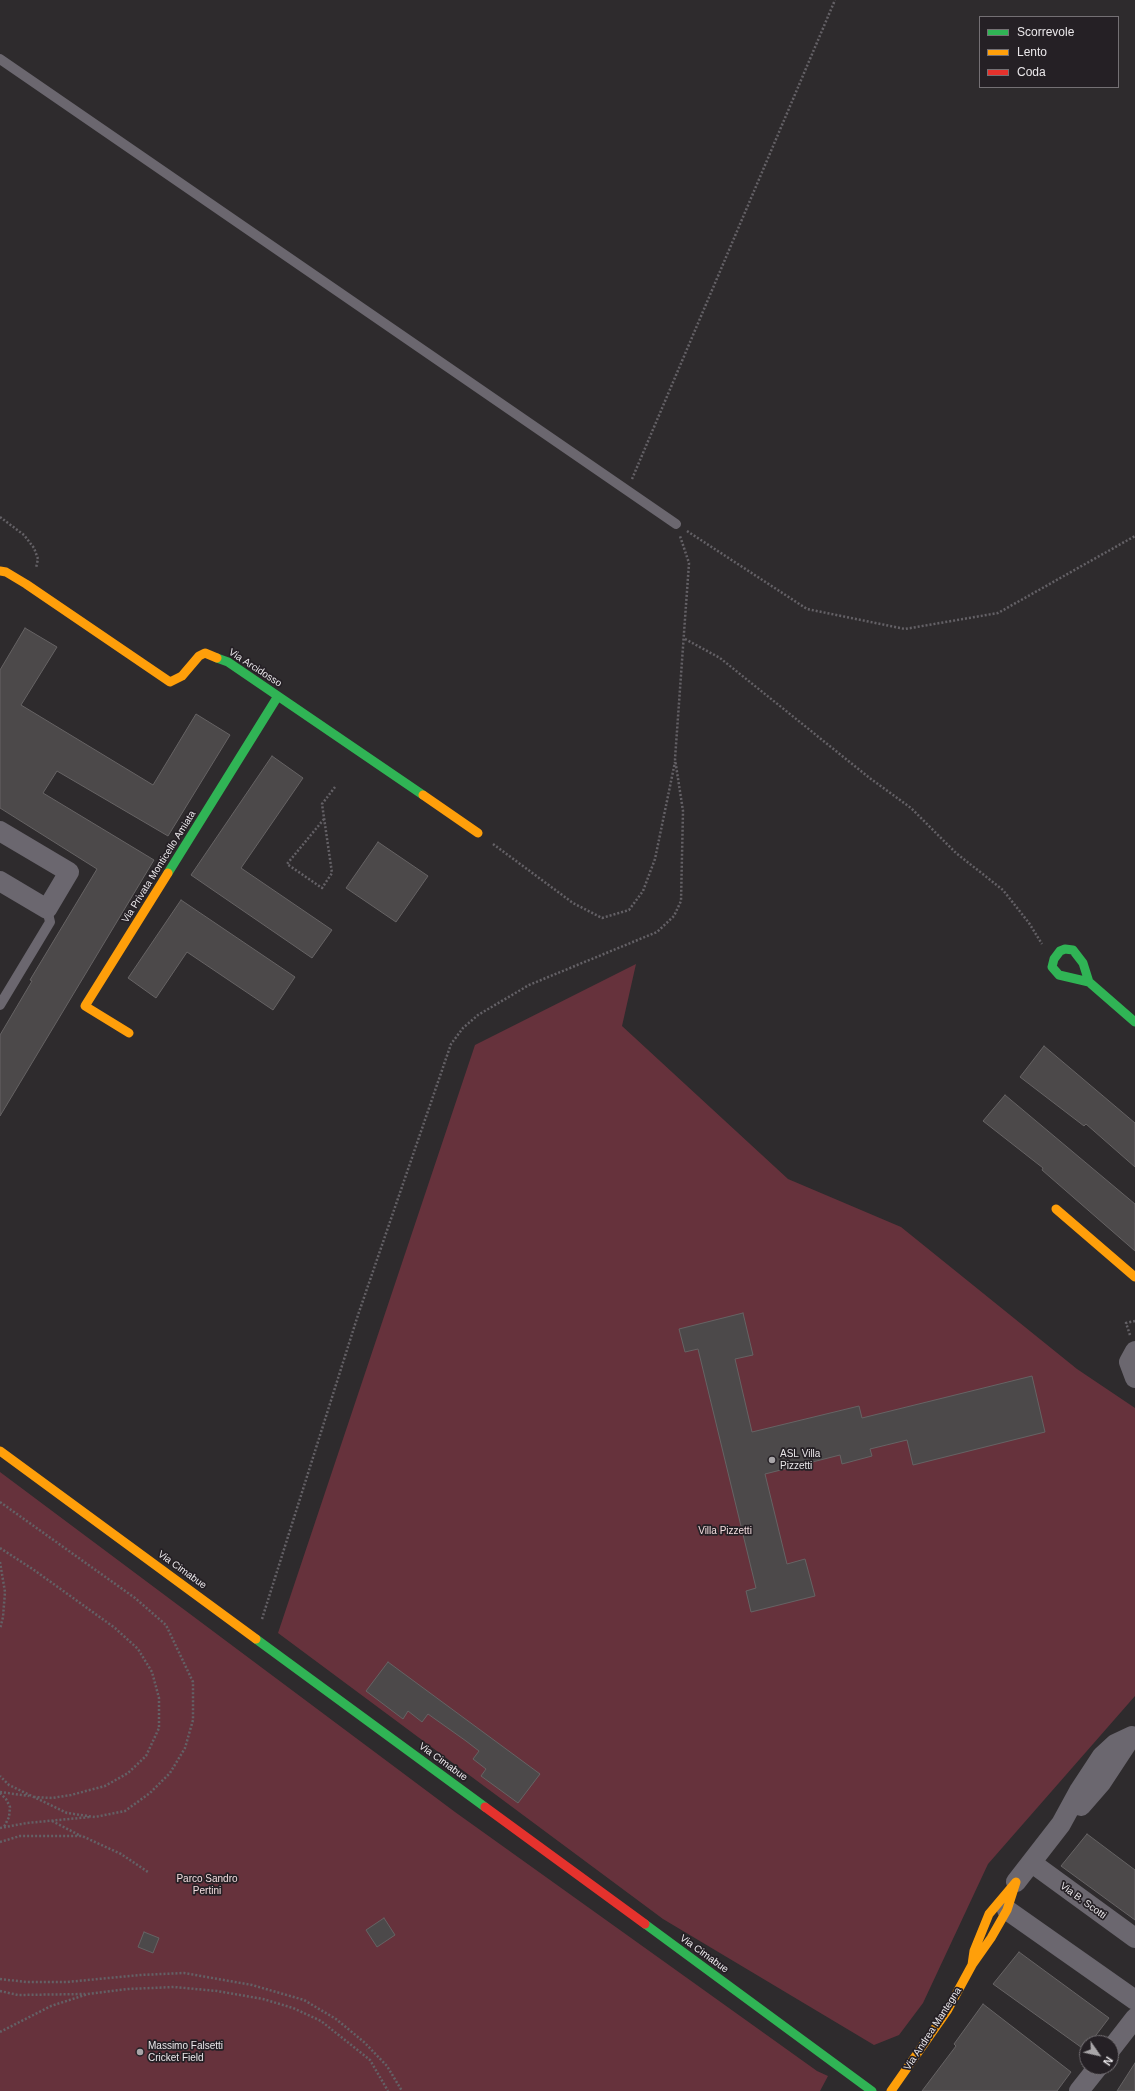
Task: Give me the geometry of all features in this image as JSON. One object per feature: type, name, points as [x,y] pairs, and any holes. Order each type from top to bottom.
[{"type":"street","name":"Via Arcidosso","points":[[0,571],[6,572],[26,584],[170,682],[182,676],[199,656],[205,653],[228,662],[478,833]]},
{"type":"street","name":"Via Privata Monticello Amiata","points":[[129,1033],[85,1006],[278,696]]},
{"type":"street","points":[[0,831],[69,872],[47,909],[0,880]]},
{"type":"street","points":[[1089,982],[1082,963],[1073,950],[1065,949],[1060,951],[1054,959],[1052,968],[1059,975],[1089,982],[1135,1022]]},
{"type":"street","points":[[1056,1209],[1135,1277]]},
{"type":"street","points":[[1135,1351],[1129,1362],[1135,1378]]},
{"type":"street","name":"Via Cimabue","points":[[0,1451],[872,2091]]},
{"type":"street","name":"Via Andrea Mantegna","points":[[972,1965],[974,1951],[989,1914],[1000,1899],[1032,1863],[1061,1824],[1081,1807],[1096,1777],[1134,1736]]},
{"type":"street","name":"Via B. Scotti","points":[[1032,1863],[1135,1938]]},
{"type":"street","name":"Via Andrea Mantegna","points":[[891,2091],[947,2011],[972,1965],[1007,1910],[1016,1882]]},
{"type":"street","points":[[1007,1910],[1135,2000]]},
{"type":"street","points":[[1119,2039],[1135,2018]]},
{"type":"street","points":[[1080,2091],[1092,2075]]},
{"type":"lane","points":[[0,60],[676,524]]},
{"type":"lane","points":[[0,1005],[50,922],[47,909]]},
{"type":"path","points":[[627,491],[835,0]]},
{"type":"path","points":[[0,518],[24,536],[34,548],[38,559],[37,568],[26,584]]},
{"type":"path","points":[[676,524],[807,609],[905,629],[998,613],[1135,536]]},
{"type":"path","points":[[478,833],[573,903],[602,918],[629,910],[643,891],[655,859],[675,759],[685,639],[689,563],[676,524]]},
{"type":"path","points":[[685,639],[720,658],[871,780],[911,808],[956,853],[1003,890],[1054,959]]},
{"type":"path","points":[[255,1638],[358,1315],[451,1044],[463,1028],[478,1015],[529,984],[657,932],[674,916],[681,901],[683,818],[675,759]]},
{"type":"path","points":[[324,819],[287,864],[322,888],[332,873],[322,804],[335,786]]},
{"type":"path","points":[[0,1502],[135,1598],[166,1625],[193,1682],[193,1720],[185,1748],[170,1773],[150,1793],[125,1811],[94,1817],[0,1828]]},
{"type":"path","points":[[0,1548],[34,1570],[115,1628],[138,1649],[152,1672],[159,1698],[159,1728],[146,1756],[128,1772],[105,1786],[71,1795],[52,1798],[0,1793]]},
{"type":"path","points":[[0,1562],[5,1592],[3,1617],[0,1629]]},
{"type":"path","points":[[0,1776],[9,1785],[68,1813],[94,1817]]},
{"type":"path","points":[[0,1793],[6,1799],[10,1807],[9,1817],[4,1827]]},
{"type":"path","points":[[51,1821],[121,1854],[148,1872]]},
{"type":"path","points":[[0,1842],[20,1836],[82,1836]]},
{"type":"path","points":[[0,1979],[26,1982],[67,1982],[140,1975],[184,1973],[252,1985],[304,2000],[336,2019],[364,2042],[387,2066],[402,2091]]},
{"type":"path","points":[[0,1991],[18,1995],[88,1994],[128,1989],[174,1987],[217,1991],[263,1999],[293,2008],[321,2021],[370,2060],[388,2091]]},
{"type":"path","points":[[0,2032],[51,2006],[88,1994]]},
{"type":"green space","name":"Villa Pizzetti","points":[[636,964],[622,1026],[788,1179],[901,1227],[1077,1369],[1135,1408],[1135,1696],[988,1864],[923,2003],[899,2035],[874,2045],[663,1919],[278,1633],[475,1045]]},
{"type":"green space","name":"Parco Sandro Pertini","points":[[0,1472],[455,1812],[817,2071],[828,2076],[820,2091],[0,2091]]},
{"type":"building","points":[[25,628],[57,647],[21,705],[153,785],[196,714],[230,735],[168,836],[57,771],[43,793],[154,860],[0,1116],[0,1035],[32,981],[30,980],[97,869],[0,808],[0,670]]},
{"type":"building","points":[[272,756],[303,778],[241,868],[332,930],[312,958],[191,875]]},
{"type":"building","points":[[378,842],[428,876],[396,922],[346,888]]},
{"type":"building","points":[[181,900],[295,977],[273,1010],[187,952],[156,998],[128,978]]},
{"type":"building","points":[[1044,1046],[1135,1123],[1135,1167],[1086,1124],[1084,1126],[1020,1077]]},
{"type":"building","points":[[1005,1095],[1135,1204],[1135,1251],[1042,1170],[1043,1168],[983,1121]]},
{"type":"building","name":"ASL Villa Pizzetti","points":[[743,1313],[753,1355],[735,1359],[752,1432],[859,1406],[862,1418],[1032,1376],[1045,1432],[913,1465],[907,1440],[870,1449],[872,1456],[842,1464],[840,1455],[765,1474],[787,1564],[805,1559],[815,1596],[751,1612],[746,1591],[756,1588],[698,1349],[685,1352],[679,1329]]},
{"type":"building","points":[[388,1662],[540,1774],[518,1803],[481,1776],[486,1769],[473,1759],[479,1751],[466,1741],[428,1714],[422,1722],[408,1711],[403,1719],[366,1691]]},
{"type":"building","points":[[1087,1834],[1135,1870],[1135,1920],[1061,1866]]},
{"type":"building","points":[[384,1918],[395,1935],[377,1947],[366,1930]]},
{"type":"building","points":[[144,1932],[159,1938],[153,1953],[138,1947]]},
{"type":"building","points":[[1019,1952],[1109,2018],[1096,2035],[1079,2035],[1079,2046],[993,1984]]},
{"type":"building","points":[[983,2004],[1071,2072],[1057,2091],[922,2091],[956,2046],[954,2044]]},
{"type":"building","points":[[1135,2063],[1135,2091],[1117,2091]]},
{"type":"traffic: fast","points":[[217,658],[228,662],[423,795]]},
{"type":"traffic: fast","points":[[168,873],[278,696]]},
{"type":"traffic: fast","points":[[1089,982],[1083,963],[1073,950],[1065,949],[1060,951],[1054,959],[1052,967],[1059,975],[1089,982],[1135,1022]]},
{"type":"traffic: fast","points":[[256,1639],[485,1807]]},
{"type":"traffic: fast","points":[[645,1924],[872,2091]]},
{"type":"traffic: slow","points":[[0,571],[6,572],[26,584],[170,682],[182,676],[199,656],[205,653],[217,658]]},
{"type":"traffic: slow","points":[[423,795],[478,833]]},
{"type":"traffic: slow","points":[[129,1033],[85,1006],[168,873]]},
{"type":"traffic: slow","points":[[1056,1209],[1135,1277]]},
{"type":"traffic: slow","points":[[0,1451],[256,1639]]},
{"type":"traffic: slow","points":[[891,2091],[947,2011],[972,1965],[991,1938],[1007,1910],[1016,1882],[989,1914],[974,1951],[972,1965]]},
{"type":"traffic: jam","points":[[485,1807],[645,1924]]},
{"type":"place","name":"ASL Villa Pizzetti","points":[[772,1460]]},
{"type":"place","name":"Massimo Falsetti Cricket Field","points":[[140,2052]]}]
